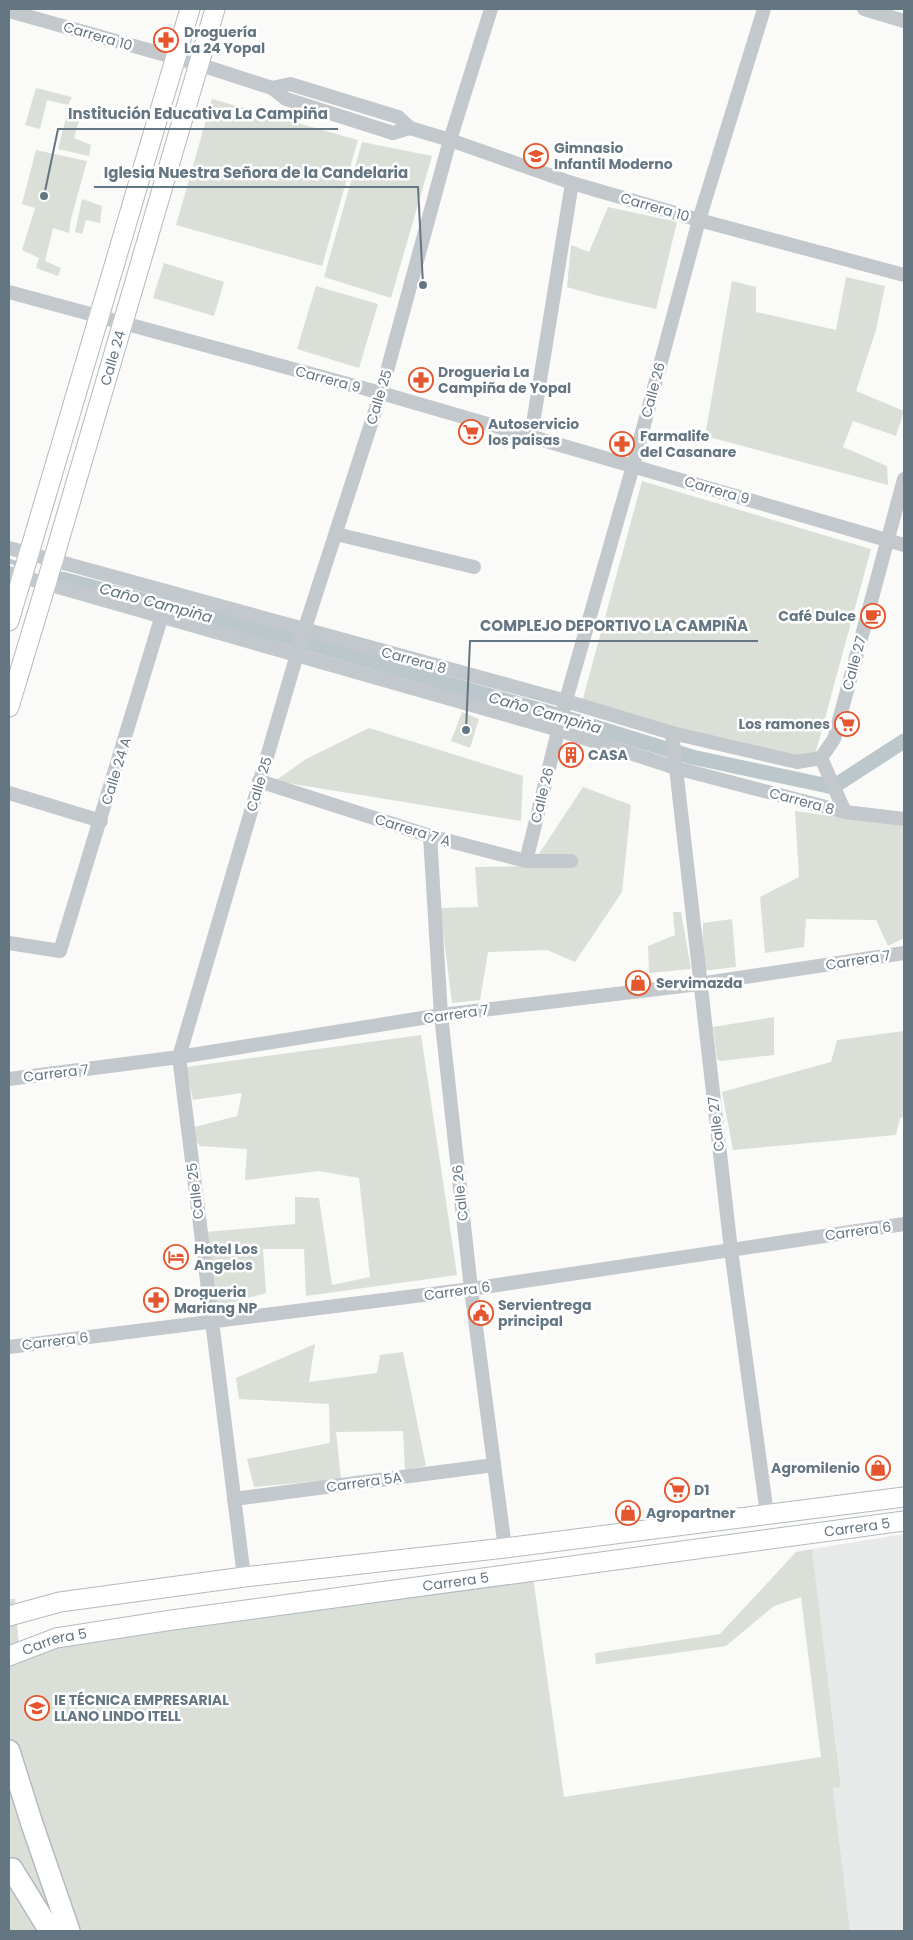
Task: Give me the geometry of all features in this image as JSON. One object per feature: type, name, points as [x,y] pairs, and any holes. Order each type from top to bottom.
[{"type":"main road","name":"Calle 24","points":[[9,621],[16,575],[29,554],[190,9]]},
{"type":"main road","name":"Calle 24","points":[[9,707],[214,9]]},
{"type":"main road","name":"Carrera 5","points":[[9,1616],[60,1602],[904,1498]]},
{"type":"main road","name":"Carrera 5","points":[[9,1656],[56,1638],[172,1620],[904,1521]]},
{"type":"main road","points":[[9,1751],[69,1931]]},
{"type":"main road","points":[[12,1869],[50,1931]]},
{"type":"street","name":"Calle 25","points":[[244,1578],[179,1058],[304,632],[380,393],[450,140],[491,9]]},
{"type":"street","name":"Calle 26","points":[[526,861],[566,704],[633,466],[699,220],[764,9]]},
{"type":"street","points":[[864,9],[904,20]]},
{"type":"street","name":"Carrera 10","points":[[9,10],[198,64],[272,88],[286,99],[393,133],[410,128],[572,183],[699,220],[904,275]]},
{"type":"street","points":[[531,436],[572,183]]},
{"type":"street","name":"Carrera 9","points":[[9,292],[380,393],[904,545]]},
{"type":"street","name":"Calle 27","points":[[821,758],[834,739],[904,479]]},
{"type":"street","points":[[336,534],[474,567]]},
{"type":"street","name":"Carrera 8","points":[[9,548],[53,561],[299,652],[560,727],[675,764],[845,812],[904,819]]},
{"type":"street","name":"Carrera 8","points":[[16,575],[46,584],[166,604],[304,632],[566,704],[673,739],[797,762],[821,758],[845,812]]},
{"type":"street","name":"Calle 24 A","points":[[9,943],[60,951],[166,604]]},
{"type":"street","name":"Calle 27","points":[[673,739],[730,1250],[767,1514]]},
{"type":"street","name":"Carrera 7 A","points":[[259,781],[430,836],[526,861],[571,861]]},
{"type":"street","points":[[9,794],[101,821]]},
{"type":"street","name":"Calle 26","points":[[430,836],[441,1015],[471,1289],[505,1548]]},
{"type":"street","name":"Carrera 7","points":[[9,1079],[179,1058],[441,1015],[700,984],[904,953]]},
{"type":"street","name":"Carrera 6","points":[[9,1347],[471,1289],[904,1224]]},
{"type":"street","name":"Carrera 5A","points":[[234,1500],[494,1465]]},
{"type":"shaded area","points":[[36,88],[72,97],[68,105],[47,100],[40,129],[25,125]]},
{"type":"shaded area","points":[[212,99],[358,140],[322,266],[176,225]]},
{"type":"shaded area","points":[[68,110],[81,114],[74,138],[91,145],[89,156],[58,149]]},
{"type":"shaded area","points":[[362,142],[432,156],[391,298],[324,277]]},
{"type":"shaded area","points":[[36,150],[87,161],[69,233],[53,228],[45,261],[61,268],[58,276],[36,268],[39,258],[22,250],[35,208],[22,204]]},
{"type":"shaded area","points":[[82,199],[102,206],[100,223],[86,220],[82,234],[75,232]]},
{"type":"shaded area","points":[[608,207],[677,222],[656,309],[567,287],[571,245],[589,252]]},
{"type":"shaded area","points":[[164,263],[224,282],[214,316],[153,298]]},
{"type":"shaded area","points":[[846,277],[885,286],[876,330],[856,391],[904,411],[896,436],[853,421],[843,447],[887,466],[888,485],[705,436],[732,281],[756,287],[756,312],[836,330]]},
{"type":"shaded area","points":[[316,286],[378,304],[359,368],[297,349]]},
{"type":"shaded area","points":[[642,481],[871,549],[812,766],[582,702]]},
{"type":"shaded area","points":[[462,712],[479,719],[470,748],[451,741]]},
{"type":"shaded area","points":[[369,728],[523,776],[521,821],[275,781],[306,759]]},
{"type":"shaded area","points":[[583,787],[631,805],[622,892],[575,962],[547,950],[488,952],[480,1000],[452,1003],[440,908],[478,907],[475,867],[531,866]]},
{"type":"shaded area","points":[[795,811],[904,826],[904,938],[888,946],[876,920],[806,919],[804,947],[765,953],[760,897],[799,877]]},
{"type":"shaded area","points":[[673,912],[681,912],[691,969],[649,973],[648,946],[675,935]]},
{"type":"shaded area","points":[[732,919],[736,967],[702,971],[703,923]]},
{"type":"shaded area","points":[[774,1017],[774,1055],[720,1061],[717,1059],[713,1027]]},
{"type":"shaded area","points":[[904,1031],[904,1117],[900,1118],[896,1135],[733,1150],[722,1092],[831,1062],[837,1040]]},
{"type":"shaded area","points":[[421,1035],[457,1275],[306,1296],[304,1249],[263,1249],[266,1293],[213,1307],[206,1232],[295,1224],[295,1197],[319,1198],[332,1285],[370,1277],[359,1178],[319,1171],[245,1180],[247,1149],[200,1146],[187,1129],[237,1116],[242,1093],[193,1100],[186,1067]]},
{"type":"shaded area","points":[[315,1344],[309,1382],[377,1373],[380,1355],[403,1352],[426,1466],[405,1470],[403,1431],[336,1432],[341,1479],[254,1487],[247,1459],[330,1443],[329,1404],[239,1399],[236,1378]]},
{"type":"shaded area","points":[[904,1534],[904,1931],[850,1931],[833,1787],[841,1786],[812,1549]]},
{"type":"shaded area","points":[[812,1549],[841,1787],[833,1788],[850,1931],[9,1931],[9,1599],[15,1599],[20,1657],[58,1644],[533,1577],[564,1797],[821,1757],[801,1597],[774,1606],[726,1646],[596,1664],[595,1653],[720,1634],[796,1552]]},
{"type":"waterway","points":[[9,561],[22,565]]},
{"type":"waterway","name":"Caño Campiña","points":[[62,579],[293,639],[550,713],[692,757],[833,787],[904,741]]},
{"type":"place","name":"Droguería La 24 Yopal","points":[[166,40]]},
{"type":"place","name":"Gimnasio Infantil Moderno","points":[[536,156]]},
{"type":"place","name":"Institución Educativa La Campiña","points":[[44,196]]},
{"type":"place","name":"Iglesia Nuestra Señora de la Candelaria","points":[[423,285]]},
{"type":"place","name":"Drogueria La Campiña de Yopal","points":[[421,380]]},
{"type":"place","name":"Autoservicio los paisas","points":[[471,432]]},
{"type":"place","name":"Farmalife del Casanare","points":[[622,444]]},
{"type":"place","name":"Café Dulce","points":[[873,616]]},
{"type":"place","name":"Los ramones","points":[[847,724]]},
{"type":"place","name":"COMPLEJO DEPORTIVO LA CAMPIÑA","points":[[466,730]]},
{"type":"place","name":"CASA","points":[[571,755]]},
{"type":"place","name":"Servimazda","points":[[638,983]]},
{"type":"place","name":"Hotel Los Angelos","points":[[176,1257]]},
{"type":"place","name":"Drogueria Mariang NP","points":[[156,1300]]},
{"type":"place","name":"Servientrega principal","points":[[481,1313]]},
{"type":"place","name":"Agromilenio","points":[[878,1468]]},
{"type":"place","name":"D1","points":[[677,1490]]},
{"type":"place","name":"Agropartner","points":[[628,1513]]},
{"type":"place","name":"IE TÉCNICA EMPRESARIAL LLANO LINDO ITELL","points":[[37,1708]]}]
